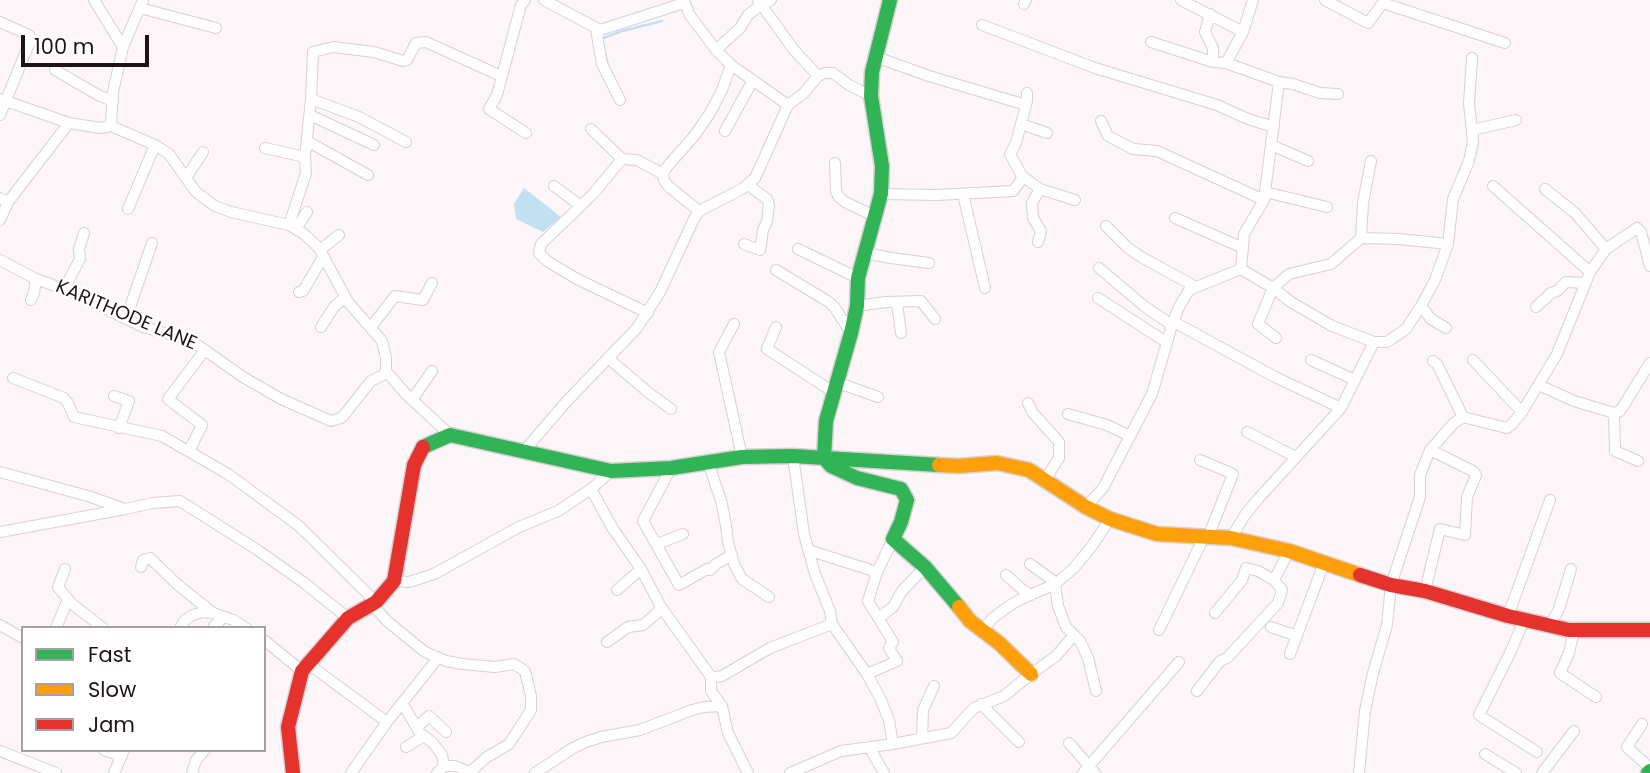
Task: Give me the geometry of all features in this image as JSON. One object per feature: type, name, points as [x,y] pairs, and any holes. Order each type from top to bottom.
[{"type":"main road","points":[[890,0],[872,72],[871,96],[882,166],[881,194],[858,278],[857,306],[826,421],[824,458],[831,466],[857,478],[901,489],[907,500],[893,539],[925,566],[970,621],[999,643],[1031,674]]},
{"type":"main road","points":[[290,767],[288,727],[304,667],[348,618],[374,603],[394,581],[414,465],[423,447],[450,435],[611,471],[671,468],[742,457],[793,456],[959,466],[997,463],[1029,470],[1086,507],[1110,519],[1157,534],[1231,538],[1289,551],[1391,585],[1425,591],[1549,626],[1574,630],[1650,630]]},
{"type":"street","points":[[94,0],[124,47]]},
{"type":"street","points":[[525,0],[521,5],[497,95],[489,109],[526,133]]},
{"type":"street","points":[[544,0],[596,29],[603,30],[684,2],[716,50],[731,65],[788,105]]},
{"type":"street","points":[[1181,0],[1243,32]]},
{"type":"street","points":[[1226,63],[1243,32],[1254,0]]},
{"type":"street","points":[[1325,0],[1368,23],[1384,2],[1505,43]]},
{"type":"street","points":[[716,50],[763,2],[794,50],[818,76]]},
{"type":"street","points":[[111,126],[124,47],[141,4],[216,28]]},
{"type":"street","points":[[1210,15],[1205,32],[1213,48],[1213,62]]},
{"type":"street","points":[[0,22],[29,35],[31,39],[4,99],[0,115]]},
{"type":"street","points":[[982,25],[1095,68],[1217,105],[1274,127]]},
{"type":"street","points":[[596,29],[602,64],[620,100]]},
{"type":"street","points":[[292,227],[306,173],[313,52],[332,47],[374,52],[403,61],[407,60],[416,43],[426,42],[501,76]]},
{"type":"street","points":[[1151,42],[1213,62],[1226,63],[1279,82],[1320,93],[1338,94]]},
{"type":"street","points":[[876,57],[1026,105]]},
{"type":"street","points":[[1241,269],[1332,326],[1374,342],[1387,342],[1406,329],[1435,280],[1448,244],[1453,199],[1469,161],[1473,142],[1469,103],[1472,58]]},
{"type":"street","points":[[699,211],[668,186],[663,174],[710,113],[731,65]]},
{"type":"street","points":[[55,70],[113,101]]},
{"type":"street","points":[[524,450],[624,343],[648,313],[699,211],[745,187],[755,178],[788,105],[804,93],[818,76],[825,73],[833,73],[871,96]]},
{"type":"street","points":[[726,131],[753,80]]},
{"type":"street","points":[[1241,269],[1244,234],[1262,207],[1265,196],[1279,82]]},
{"type":"street","points":[[1027,93],[1016,143],[1010,154],[1022,176],[1040,189],[1075,200]]},
{"type":"street","points":[[4,99],[69,123],[100,128],[111,126],[155,145],[169,154],[195,192],[215,206],[292,227],[322,254],[345,298],[382,341],[386,371],[412,400],[450,435]]},
{"type":"street","points":[[311,99],[359,117],[406,142]]},
{"type":"street","points":[[310,115],[374,145]]},
{"type":"street","points":[[1472,130],[1516,120]]},
{"type":"street","points":[[1101,121],[1108,136],[1133,149],[1157,151],[1265,196],[1327,207]]},
{"type":"street","points":[[0,220],[4,200],[69,123]]},
{"type":"street","points":[[1021,124],[1047,133]]},
{"type":"street","points":[[591,128],[622,159],[638,160],[663,174]]},
{"type":"street","points":[[307,141],[368,175]]},
{"type":"street","points":[[128,209],[155,145]]},
{"type":"street","points":[[1271,145],[1308,162]]},
{"type":"street","points":[[265,148],[305,157]]},
{"type":"street","points":[[186,178],[204,152]]},
{"type":"street","points":[[622,159],[593,194],[541,244],[539,253],[577,279],[648,313]]},
{"type":"street","points":[[1276,338],[1258,324],[1273,288],[1289,274],[1334,263],[1361,238],[1363,203],[1371,162]]},
{"type":"street","points":[[835,163],[838,196],[874,216]]},
{"type":"street","points":[[881,194],[1013,191],[1022,176]]},
{"type":"street","points":[[554,186],[580,206]]},
{"type":"street","points":[[1493,186],[1590,272]]},
{"type":"street","points":[[744,244],[760,250],[769,205],[767,199],[745,187]]},
{"type":"street","points":[[1038,242],[1041,231],[1033,218],[1032,203],[1040,189]]},
{"type":"street","points":[[1545,189],[1575,213],[1605,249]]},
{"type":"street","points":[[963,194],[985,288]]},
{"type":"street","points":[[292,227],[307,212]]},
{"type":"street","points":[[1175,218],[1243,248]]},
{"type":"street","points":[[1106,226],[1149,262],[1196,287]]},
{"type":"street","points":[[1359,773],[1365,711],[1387,625],[1391,585],[1420,497],[1420,475],[1430,450],[1454,423],[1464,417],[1507,428],[1512,424],[1557,354],[1590,272],[1605,249],[1637,228],[1641,232],[1650,266]]},
{"type":"street","points":[[64,289],[80,259],[79,249],[84,233]]},
{"type":"street","points":[[299,292],[303,291],[322,254],[339,235]]},
{"type":"street","points":[[1361,238],[1448,244]]},
{"type":"street","points":[[125,319],[152,243]]},
{"type":"street","points":[[798,248],[858,278]]},
{"type":"street","points":[[865,253],[929,263]]},
{"type":"street","name":"KARITHODE LANE","points":[[0,260],[36,279],[86,296],[143,327],[180,337],[199,346],[243,377],[281,399],[331,421],[344,415],[371,381],[386,371]]},
{"type":"street","points":[[1099,268],[1144,306],[1173,323],[1275,377],[1341,408]]},
{"type":"street","points":[[1086,507],[1103,488],[1152,394],[1166,342],[1179,307],[1189,290],[1241,269]]},
{"type":"street","points":[[776,271],[829,302],[850,332]]},
{"type":"street","points":[[31,300],[36,279]]},
{"type":"street","points":[[1536,307],[1566,282],[1585,283]]},
{"type":"street","points":[[370,327],[395,296],[423,300],[432,283]]},
{"type":"street","points":[[321,327],[334,307],[345,298]]},
{"type":"street","points":[[1098,298],[1166,342]]},
{"type":"street","points":[[857,306],[921,301],[935,319]]},
{"type":"street","points":[[897,303],[901,333]]},
{"type":"street","points":[[1421,306],[1432,319],[1446,328]]},
{"type":"street","points":[[734,324],[719,352],[742,457]]},
{"type":"street","points":[[776,327],[767,349],[835,387],[852,387],[877,397]]},
{"type":"street","points":[[1231,538],[1252,507],[1341,408],[1374,342]]},
{"type":"street","points":[[191,447],[202,425],[168,400],[205,350]]},
{"type":"street","points":[[608,358],[671,409]]},
{"type":"street","points":[[1311,360],[1355,380]]},
{"type":"street","points":[[1473,360],[1522,412]]},
{"type":"street","points":[[1433,361],[1464,417]]},
{"type":"street","points":[[1539,385],[1574,401],[1614,412],[1622,408],[1650,363]]},
{"type":"street","points":[[412,400],[432,371]]},
{"type":"street","points":[[13,378],[64,398],[74,417],[162,436],[228,474],[299,526],[374,603],[387,621],[425,652],[446,661],[479,667],[514,664],[525,671],[531,695],[531,710],[509,744],[487,757],[471,772],[455,766],[440,770],[442,755],[420,731],[402,703]]},
{"type":"street","points":[[114,396],[130,401],[119,428]]},
{"type":"street","points":[[1028,403],[1033,413],[1059,442],[1059,458],[1045,480]]},
{"type":"street","points":[[1614,412],[1615,451],[1638,461]]},
{"type":"street","points":[[1068,414],[1107,425],[1130,436]]},
{"type":"street","points":[[1247,432],[1296,457]]},
{"type":"street","points":[[1425,591],[1440,529],[1465,535],[1467,497],[1476,475],[1430,450]]},
{"type":"street","points":[[793,456],[804,534],[832,624],[867,674],[880,698],[889,720],[893,744]]},
{"type":"street","points":[[1159,631],[1206,537],[1233,474],[1200,460]]},
{"type":"street","points":[[708,462],[722,504],[728,542],[742,579],[769,597]]},
{"type":"street","points":[[671,468],[643,521],[679,585],[707,569],[710,570],[732,555]]},
{"type":"street","points":[[394,581],[409,582],[434,574],[519,527],[558,512],[611,471]]},
{"type":"street","points":[[0,472],[125,509]]},
{"type":"street","points":[[591,489],[613,529],[641,569],[661,607],[711,678],[710,691],[722,706],[729,733],[748,773]]},
{"type":"street","points":[[1508,616],[1550,500]]},
{"type":"street","points":[[0,532],[153,503],[180,502],[266,556],[348,618]]},
{"type":"street","points":[[982,631],[1006,608],[1055,584],[1073,569],[1092,547],[1110,519]]},
{"type":"street","points":[[657,544],[683,534]]},
{"type":"street","points":[[867,674],[897,661],[889,648],[893,642],[868,601],[877,572],[893,539]]},
{"type":"street","points":[[808,550],[877,572]]},
{"type":"street","points":[[1274,580],[1289,551]]},
{"type":"street","points":[[142,567],[143,561],[150,558],[213,613]]},
{"type":"street","points":[[1290,654],[1324,563]]},
{"type":"street","points":[[1030,564],[1055,584],[1058,606],[1066,626],[1080,641],[1088,658],[1096,691]]},
{"type":"street","points":[[879,618],[893,607],[902,592],[925,566]]},
{"type":"street","points":[[1197,691],[1220,661],[1227,658],[1278,603],[1282,590],[1274,580],[1258,570],[1246,568],[1242,580],[1215,613]]},
{"type":"street","points":[[65,569],[58,587],[101,626]]},
{"type":"street","points":[[617,590],[641,569]]},
{"type":"street","points":[[1549,626],[1559,609],[1571,569]]},
{"type":"street","points":[[1006,575],[1031,595]]},
{"type":"street","points":[[57,626],[68,599]]},
{"type":"street","points":[[607,642],[628,626],[643,625],[661,607]]},
{"type":"street","points":[[181,626],[185,620],[203,612],[233,620],[243,626]]},
{"type":"street","points":[[214,626],[224,617]]},
{"type":"street","points":[[1524,620],[1479,715],[1537,752]]},
{"type":"street","points":[[711,678],[722,676],[770,648],[832,624]]},
{"type":"street","points":[[0,625],[21,637]]},
{"type":"street","points":[[1271,627],[1297,636]]},
{"type":"street","points":[[1574,630],[1569,653],[1560,673],[1596,696]]},
{"type":"street","points":[[790,773],[841,751],[951,733],[964,717],[981,704],[1004,696],[1056,656],[1074,635]]},
{"type":"street","points":[[266,644],[387,722]]},
{"type":"street","points":[[351,773],[438,658]]},
{"type":"street","points":[[1069,743],[1089,771],[1179,662]]},
{"type":"street","points":[[922,738],[923,710],[934,686]]},
{"type":"street","points":[[981,704],[1019,742]]},
{"type":"street","points":[[535,773],[586,742],[640,730],[692,710],[722,706]]},
{"type":"street","points":[[406,747],[429,716],[446,732]]},
{"type":"street","points":[[1643,724],[1627,747],[1649,771]]},
{"type":"street","points":[[1542,773],[1574,731]]},
{"type":"street","points":[[869,747],[884,773]]},
{"type":"street","points":[[0,751],[56,773]]},
{"type":"street","points":[[192,773],[196,760],[203,752]]},
{"type":"street","points":[[114,773],[123,753]]},
{"type":"street","points":[[1485,754],[1508,771]]},
{"type":"water","points":[[524,188],[561,217],[543,232],[516,219],[514,204]]},
{"type":"waterway","points":[[601,39],[662,21]]},
{"type":"waterway","points":[[604,49],[609,69]]},
{"type":"traffic: fast","points":[[890,0],[872,72],[871,96],[882,166],[881,194],[858,278],[857,306],[851,333],[826,421],[824,458],[831,466],[857,478],[901,489],[907,500],[893,539],[925,567],[959,607]]},
{"type":"traffic: fast","points":[[423,447],[450,435],[611,471],[671,468],[742,457],[793,456],[939,465]]},
{"type":"traffic: slow","points":[[939,465],[997,463],[1029,470],[1086,507],[1110,519],[1157,534],[1231,538],[1289,551],[1360,575]]},
{"type":"traffic: slow","points":[[959,607],[970,621],[999,643],[1031,674]]},
{"type":"traffic: jam","points":[[293,773],[288,727],[302,671],[348,618],[376,602],[394,581],[414,465],[423,447]]},
{"type":"traffic: jam","points":[[1360,575],[1569,630],[1650,630]]}]
